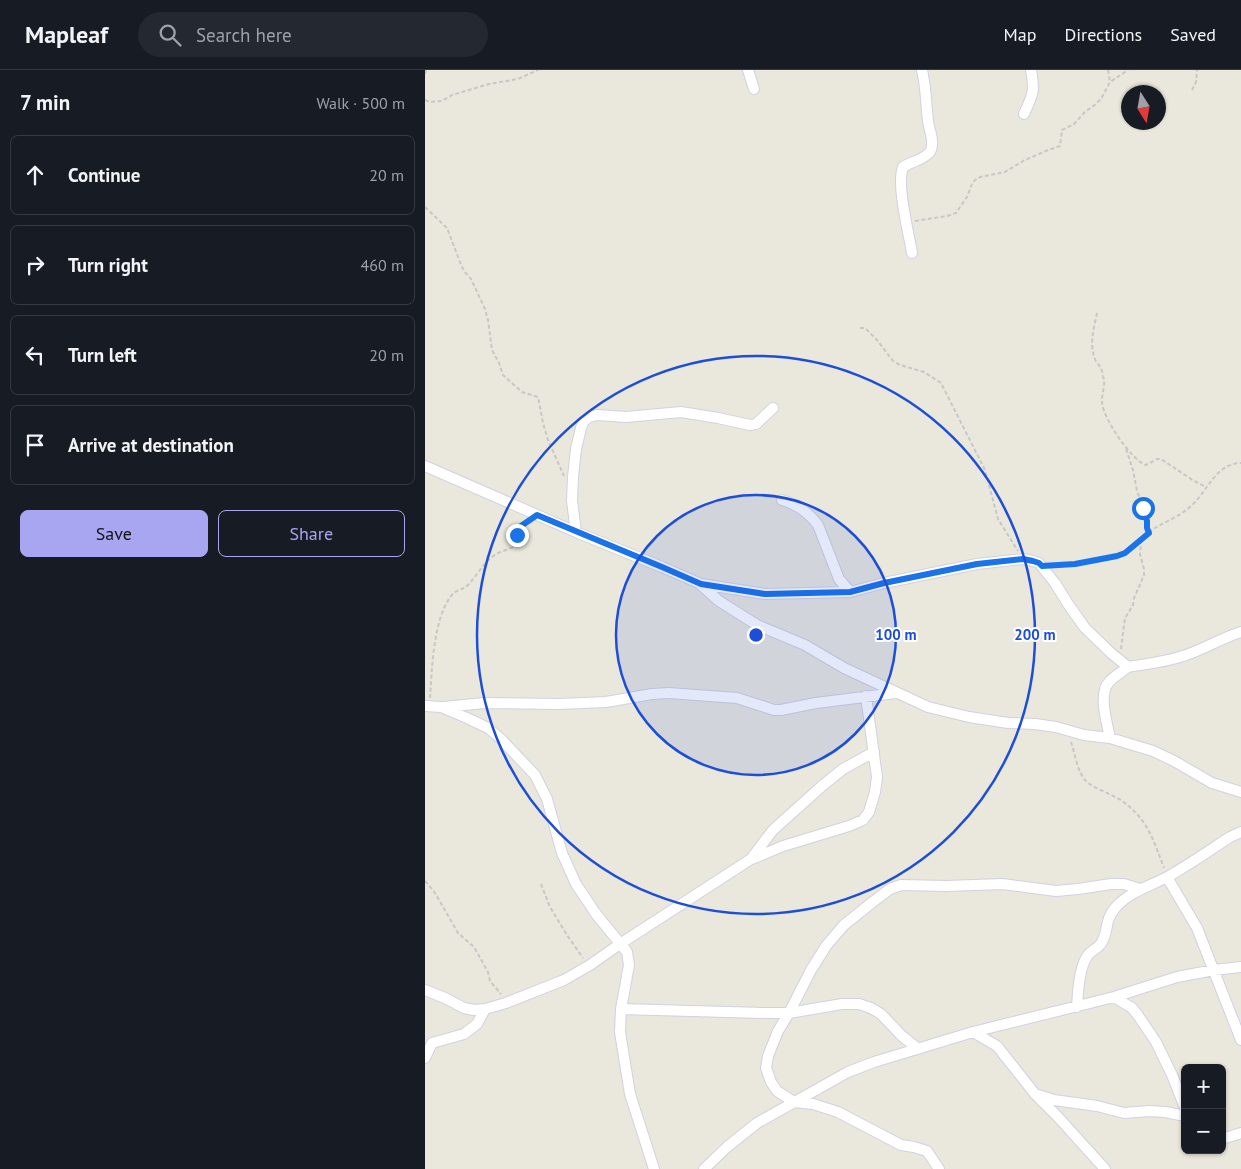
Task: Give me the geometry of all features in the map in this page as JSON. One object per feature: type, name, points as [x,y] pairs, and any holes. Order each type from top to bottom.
[{"type":"street","points":[[748,70],[753,89]]},
{"type":"street","points":[[912,254],[900,180],[903,167],[924,157],[933,147],[927,114],[923,70]]},
{"type":"street","points":[[1024,114],[1033,97],[1034,90],[1031,70]]},
{"type":"street","points":[[576,532],[572,490],[576,449],[584,421],[589,417],[597,415],[626,417],[681,412],[751,425],[756,424],[773,408]]},
{"type":"street","points":[[425,466],[701,584],[765,594],[850,592],[977,564],[1023,559],[1033,561],[1042,566],[1085,628],[1129,667]]},
{"type":"street","points":[[782,500],[791,503],[813,518],[818,525],[839,579],[850,592]]},
{"type":"street","points":[[701,584],[719,601],[757,625],[805,645],[844,668],[928,707],[969,717],[1008,723],[1056,727],[1084,735],[1109,738],[1153,751],[1212,783],[1241,792]]},
{"type":"street","points":[[1109,738],[1103,696],[1109,682],[1129,667],[1182,657],[1241,632]]},
{"type":"street","points":[[427,707],[484,703],[559,704],[606,702],[669,693],[737,698],[774,710],[781,710],[896,692]]},
{"type":"street","points":[[425,990],[464,1008],[474,1010],[505,1003],[564,980],[590,965],[751,859],[783,846],[863,820],[869,812],[877,777],[866,696]]},
{"type":"street","points":[[441,707],[488,728],[535,775],[547,798],[562,853],[576,884],[596,914],[627,952],[629,965],[621,1008],[620,1032],[630,1094],[654,1169]]},
{"type":"street","points":[[751,859],[773,830],[810,796],[843,769],[874,752]]},
{"type":"street","points":[[1077,1007],[1078,988],[1085,961],[1090,953],[1103,941],[1109,916],[1115,907],[1139,889],[1167,877],[1241,832]]},
{"type":"street","points":[[1167,877],[1197,928],[1241,1040]]},
{"type":"street","points":[[939,1169],[927,1151],[901,1145],[838,1112],[813,1104],[793,1102],[777,1091],[771,1082],[766,1068],[768,1056],[778,1031],[826,946],[844,925],[890,888],[901,885],[1002,884],[1055,891],[1124,884],[1139,889]]},
{"type":"street","points":[[704,1169],[727,1147],[757,1123],[848,1072],[874,1062],[973,1032],[1114,997],[1177,977],[1241,967]]},
{"type":"street","points":[[1114,997],[1132,1008],[1156,1042],[1181,1098]]},
{"type":"street","points":[[621,1008],[789,1013],[843,1004],[859,1004],[881,1014],[902,1036],[917,1048]]},
{"type":"street","points":[[425,1058],[432,1044],[464,1034],[477,1024],[485,1009]]},
{"type":"street","points":[[973,1032],[997,1046],[1035,1094],[1105,1169]]},
{"type":"street","points":[[1035,1094],[1054,1100],[1097,1106],[1124,1113],[1149,1111],[1181,1115]]},
{"type":"street","points":[[1226,1138],[1241,1133]]},
{"type":"path","points":[[425,74],[427,70]]},
{"type":"path","points":[[425,100],[430,102],[442,101],[452,95],[489,84],[518,79],[538,70]]},
{"type":"path","points":[[1108,70],[1110,82]]},
{"type":"path","points":[[907,222],[956,213],[967,197],[975,180],[980,177],[1005,172],[1023,161],[1060,146],[1062,130],[1074,124],[1101,99],[1110,82],[1128,70]]},
{"type":"path","points":[[1192,90],[1196,82],[1197,70]]},
{"type":"path","points":[[425,207],[447,228],[459,262],[485,309],[492,350],[503,375],[523,392],[537,397],[548,440],[572,490]]},
{"type":"path","points":[[1097,313],[1093,332],[1093,351],[1094,358],[1101,369],[1104,382],[1102,402],[1109,424],[1125,447],[1142,464],[1146,465],[1161,459],[1206,488]]},
{"type":"path","points":[[860,328],[865,328],[877,340],[893,361],[924,372],[941,383],[985,470],[999,519],[1023,559]]},
{"type":"path","points":[[1125,447],[1133,470],[1149,533]]},
{"type":"path","points":[[1042,566],[1075,564],[1125,553],[1157,527],[1175,518],[1190,507],[1220,470],[1228,465],[1241,463]]},
{"type":"path","points":[[427,707],[434,648],[439,624],[443,610],[450,597],[455,592],[464,589],[493,556],[513,546],[521,526],[537,515]]},
{"type":"path","points":[[1119,659],[1125,618],[1133,605],[1144,575],[1140,554],[1141,541]]},
{"type":"path","points":[[1067,730],[1080,774],[1087,782],[1135,810],[1152,836],[1167,877]]},
{"type":"path","points":[[425,881],[433,890],[458,933],[474,947],[488,972],[490,981],[505,1003]]},
{"type":"path","points":[[541,884],[558,922],[590,965]]},
{"type":"route","points":[[517,535],[521,526],[537,515],[701,584],[765,594],[850,592],[977,564],[1023,559],[1039,563],[1042,566],[1075,564],[1117,556],[1125,553],[1149,533],[1143,508]]}]
